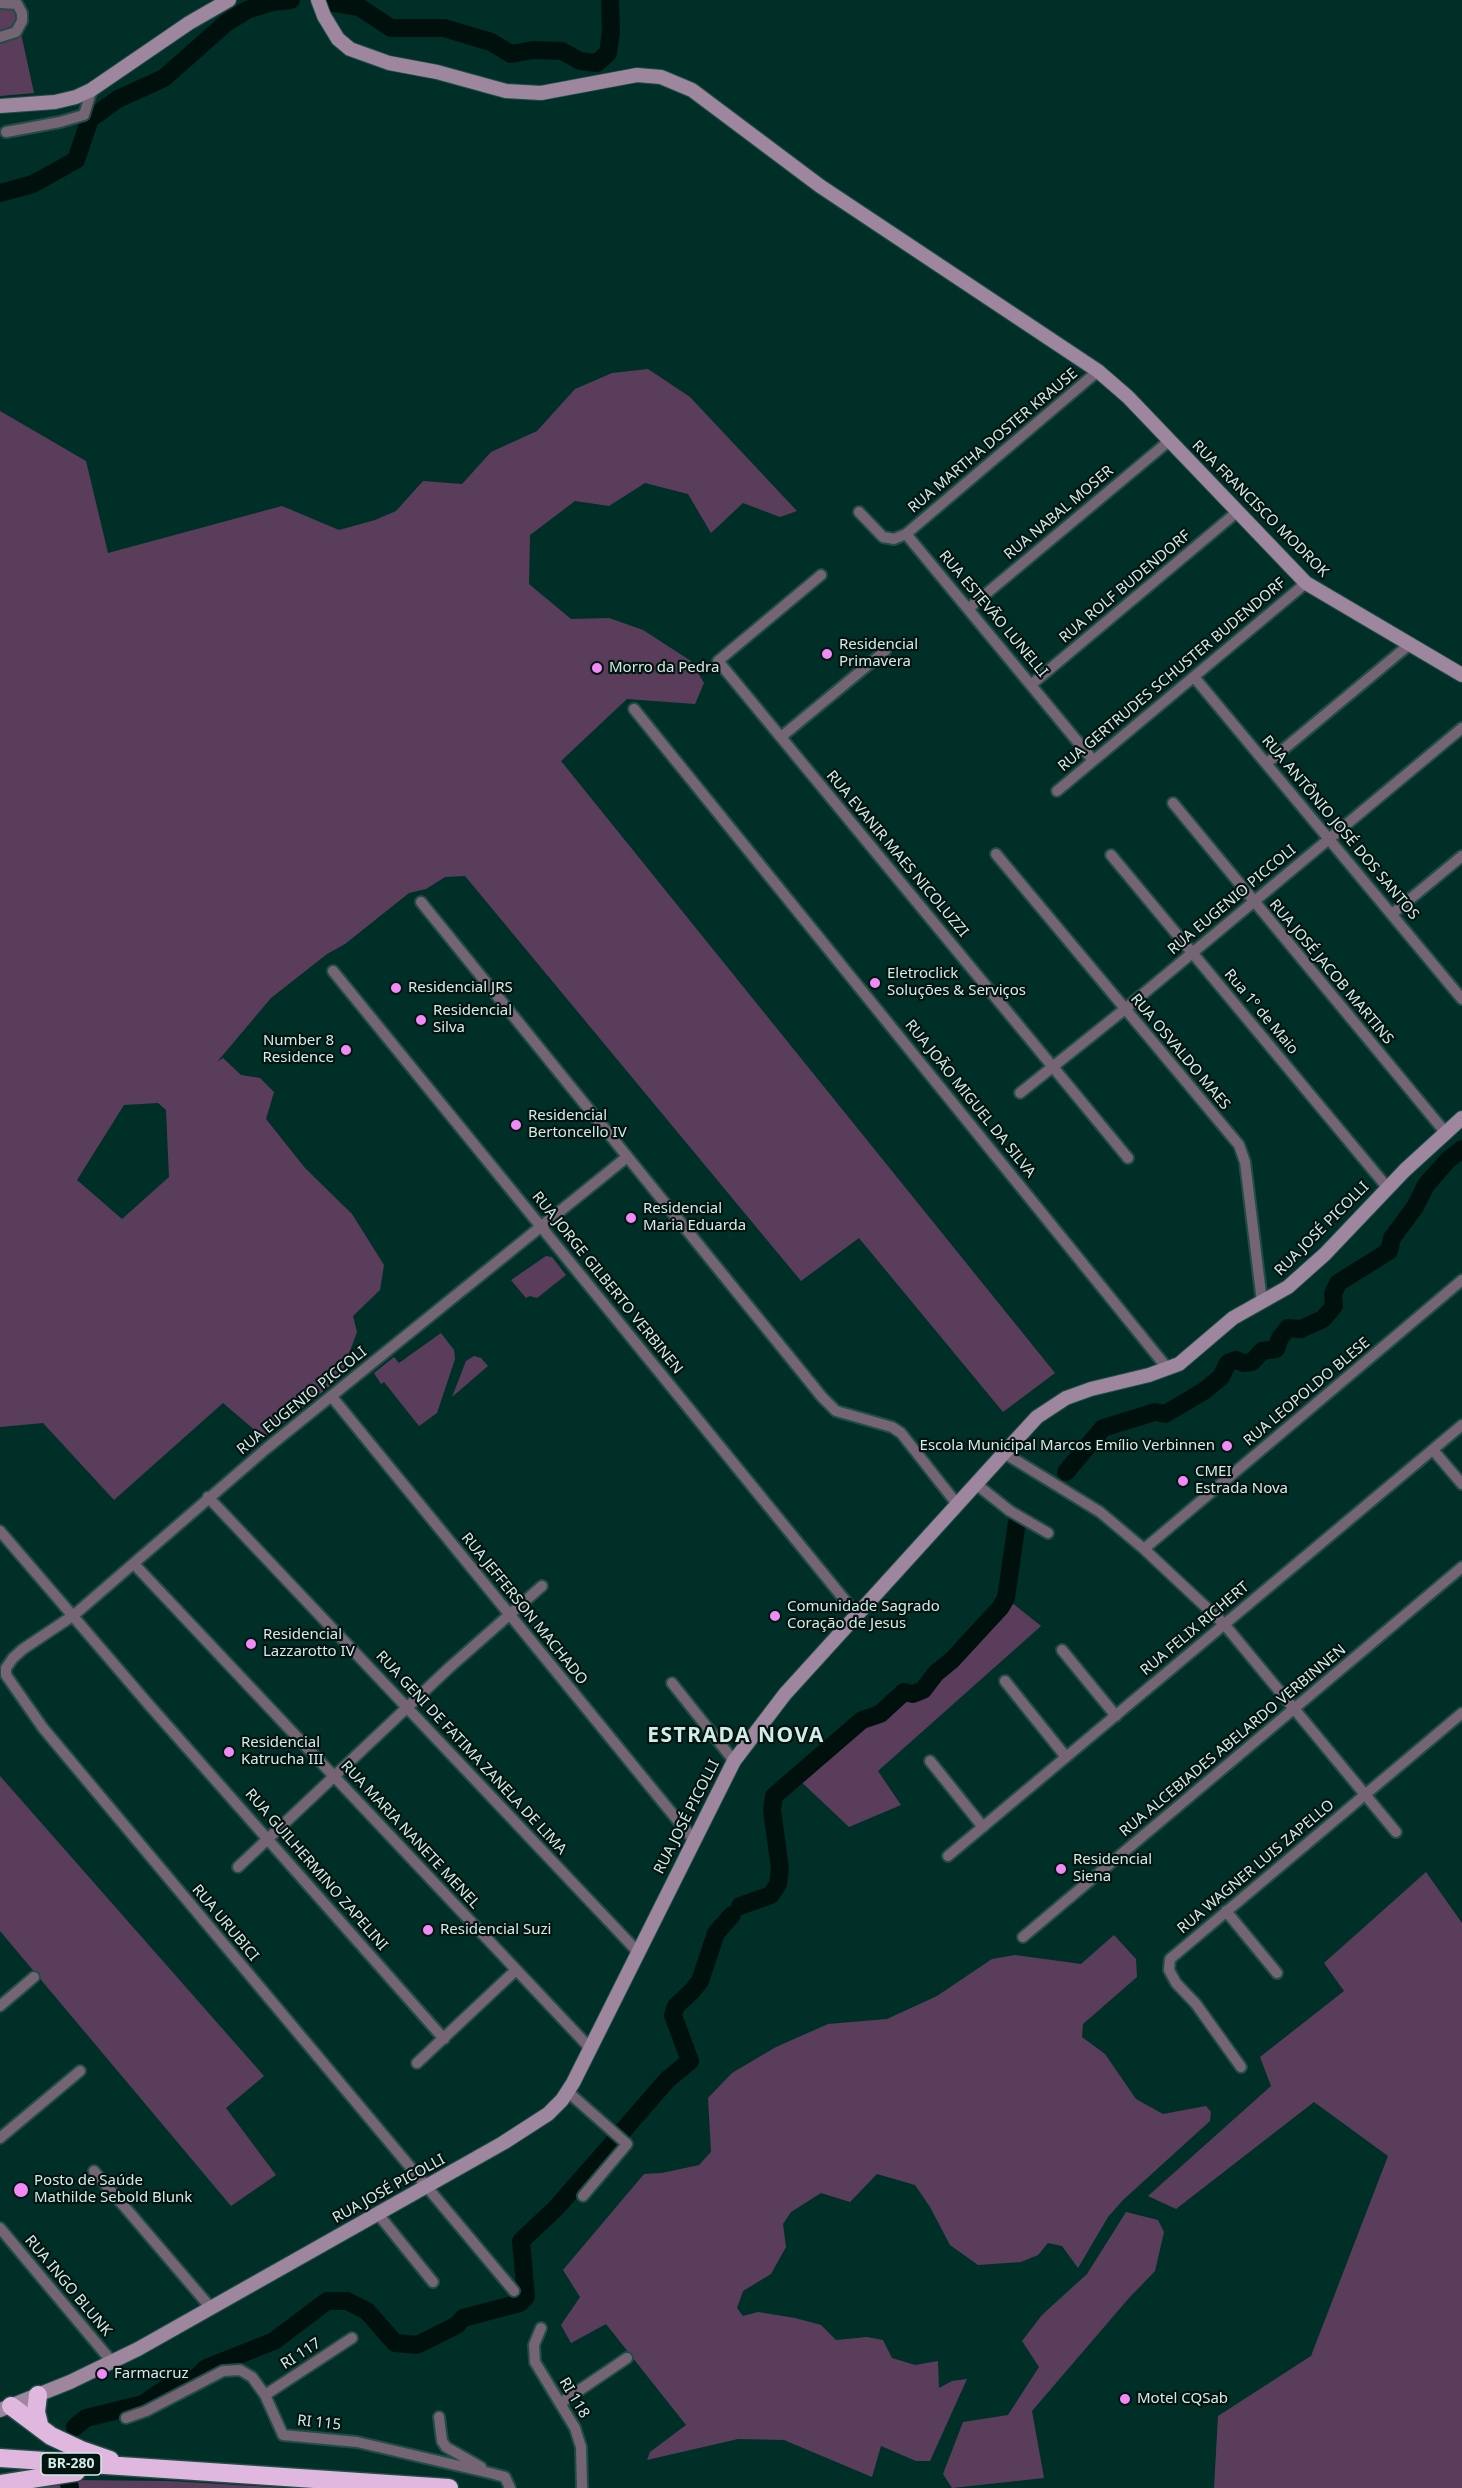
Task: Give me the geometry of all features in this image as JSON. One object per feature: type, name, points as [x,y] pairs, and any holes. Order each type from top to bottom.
[{"type":"highway","points":[[38,2395],[36,2412],[40,2428]]},
{"type":"highway","points":[[6,2408],[81,2450],[141,2468]]},
{"type":"highway","name":"BR-280","points":[[0,2458],[449,2488]]},
{"type":"highway","points":[[0,2484],[85,2471],[141,2468]]},
{"type":"street","points":[[0,106],[55,102],[76,97],[92,89],[189,23],[229,0]]},
{"type":"street","name":"RUA FRANCISCO MODROK","points":[[318,0],[324,16],[338,39],[350,49],[389,63],[437,72],[506,92],[541,93],[637,75],[661,77],[677,82],[705,98],[820,186],[1098,371],[1128,397],[1306,583],[1462,675]]},
{"type":"street","points":[[0,3],[6,1],[17,4],[22,13],[22,21],[16,32],[0,36]]},
{"type":"street","points":[[6,132],[60,123],[84,115],[92,89]]},
{"type":"street","name":"RUA MARTHA DOSTER KRAUSE","points":[[906,534],[1098,371]]},
{"type":"street","name":"RUA NABAL MOSER","points":[[969,608],[1169,441]]},
{"type":"street","name":"RUA ROLF BUDENDORF","points":[[1032,684],[1237,512]]},
{"type":"street","points":[[859,513],[883,537],[894,538],[906,534]]},
{"type":"street","name":"RUA ESTEVÃO LUNELLI","points":[[906,534],[1092,759]]},
{"type":"street","name":"RUA EVANIR MAES NICOLUZZI","points":[[822,575],[718,661],[1128,1158]]},
{"type":"street","name":"RUA GERTRUDES SCHUSTER BUDENDORF","points":[[1057,791],[1092,759],[1306,583]]},
{"type":"street","points":[[1267,763],[1410,644]]},
{"type":"street","points":[[781,737],[885,651]]},
{"type":"street","name":"RUA ANTÔNIO JOSÉ DOS SANTOS","points":[[1194,677],[1392,914],[1458,986],[1462,999]]},
{"type":"street","name":"RUA JOÃO MIGUEL DA SILVA","points":[[634,709],[1168,1369]]},
{"type":"street","name":"RUA EUGENIO PICCOLI","points":[[1020,1093],[1125,1009],[1462,728]]},
{"type":"street","name":"RUA JOSÉ JACOB MARTINS","points":[[1173,803],[1445,1132]]},
{"type":"street","name":"RUA OSVALDO MAES","points":[[996,854],[1244,1154],[1262,1302]]},
{"type":"street","name":"Rua 1º de Maio","points":[[1112,855],[1388,1187]]},
{"type":"street","points":[[1392,914],[1462,856]]},
{"type":"street","points":[[421,902],[822,1397],[836,1411],[892,1427],[901,1433],[957,1504]]},
{"type":"street","name":"RUA JORGE GILBERTO VERBINEN","points":[[333,971],[857,1614]]},
{"type":"street","name":"RUA JOSÉ PICOLLI","points":[[6,2408],[113,2363],[526,2130],[548,2114],[568,2092],[734,1761],[770,1712],[957,1504],[1037,1417],[1066,1398],[1091,1389],[1168,1369],[1188,1358],[1233,1318],[1288,1287],[1303,1275],[1388,1187],[1462,1118]]},
{"type":"street","name":"RUA EUGENIO PICCOLI","points":[[6,1675],[6,1668],[13,1658],[74,1615],[208,1497],[627,1157]]},
{"type":"street","name":"RUA LEOPOLDO BLESE","points":[[1144,1548],[1462,1280]]},
{"type":"street","name":"RUA JEFFERSON MACHADO","points":[[332,1398],[693,1839]]},
{"type":"street","name":"RUA FELIX RICHERT","points":[[948,1856],[1462,1425]]},
{"type":"street","points":[[1433,1450],[1462,1484]]},
{"type":"street","points":[[1004,1453],[1100,1512],[1144,1548],[1224,1624],[1396,1832]]},
{"type":"street","points":[[976,1484],[1010,1511],[1048,1533]]},
{"type":"street","name":"RUA GENI DE FATIMA ZANELA DE LIMA","points":[[208,1497],[638,1952]]},
{"type":"street","name":"RUA GUILHERMINO ZAPELINI","points":[[0,1531],[444,2039]]},
{"type":"street","name":"RUA MARIA NANETE MENEL","points":[[134,1564],[590,2048]]},
{"type":"street","name":"RUA ALCEBIADES ABELARDO VERBINNEN","points":[[1023,1938],[1462,1567]]},
{"type":"street","points":[[238,1867],[406,1707],[542,1586]]},
{"type":"street","points":[[1062,1650],[1116,1716]]},
{"type":"street","name":"RUA URUBICI","points":[[6,1675],[44,1728],[514,2291]]},
{"type":"street","points":[[1005,1682],[1064,1759]]},
{"type":"street","points":[[672,1683],[734,1761]]},
{"type":"street","points":[[1016,1706],[1064,1759]]},
{"type":"street","name":"RUA WAGNER LUIS ZAPELLO","points":[[1241,2067],[1196,2004],[1176,1983],[1169,1970],[1170,1959],[1462,1713]]},
{"type":"street","points":[[928,1763],[981,1829]]},
{"type":"street","points":[[1226,1911],[1277,1973]]},
{"type":"street","points":[[417,2063],[516,1970]]},
{"type":"street","points":[[0,2006],[34,1977]]},
{"type":"street","points":[[0,2138],[80,2071]]},
{"type":"street","points":[[568,2092],[627,2144],[583,2196]]},
{"type":"street","points":[[94,2171],[211,2308]]},
{"type":"street","points":[[378,2214],[433,2282]]},
{"type":"street","name":"RUA INGO BLUNK","points":[[0,2228],[113,2363]]},
{"type":"street","name":"RI 118","points":[[541,2328],[534,2346],[535,2362],[575,2428],[581,2448],[582,2488]]},
{"type":"street","name":"RI 117","points":[[265,2395],[352,2338]]},
{"type":"street","points":[[561,2402],[627,2358]]},
{"type":"street","name":"RI 115","points":[[126,2418],[146,2411],[190,2387],[232,2369],[248,2373],[265,2395],[283,2435],[357,2442],[490,2473],[506,2477],[510,2488]]},
{"type":"street","points":[[439,2417],[442,2440],[446,2447],[490,2473]]},
{"type":"shaded area","points":[[15,6],[34,93],[0,96],[0,9]]},
{"type":"shaded area","points":[[648,369],[690,397],[797,511],[780,517],[743,503],[711,533],[688,494],[645,483],[609,506],[575,501],[530,535],[529,584],[571,619],[609,618],[643,630],[691,661],[704,683],[695,704],[627,699],[561,761],[1055,1373],[1003,1412],[859,1238],[801,1281],[465,876],[445,877],[426,889],[409,893],[345,944],[327,954],[271,998],[217,1062],[223,1058],[241,1075],[260,1078],[274,1092],[266,1119],[305,1168],[352,1214],[384,1265],[380,1290],[353,1316],[357,1332],[340,1378],[264,1438],[223,1403],[114,1500],[43,1423],[0,1427],[0,411],[86,461],[108,553],[282,506],[339,530],[375,520],[396,511],[423,481],[462,484],[491,452],[537,431],[575,389],[612,373]],"holes":[[[158,1103],[166,1110],[169,1177],[122,1219],[77,1180],[124,1105]]]},
{"type":"shaded area","points":[[546,1256],[552,1257],[566,1275],[537,1298],[530,1296],[526,1298],[511,1280]]},
{"type":"shaded area","points":[[441,1333],[454,1350],[455,1359],[437,1413],[419,1426],[374,1373],[394,1357],[399,1363]]},
{"type":"shaded area","points":[[474,1356],[481,1358],[488,1366],[452,1397],[466,1361]]},
{"type":"shaded area","points":[[1006,1598],[1041,1626],[878,1771],[901,1805],[849,1827],[795,1776],[862,1720],[880,1714],[904,1692],[913,1694],[923,1690],[936,1673],[987,1624]]},
{"type":"shaded area","points":[[0,1776],[264,2076],[226,2108],[276,2175],[231,2206],[0,1931]]},
{"type":"shaded area","points":[[1426,1872],[1462,1923],[1462,2488],[1214,2488],[1218,2416],[1311,2356],[1388,2156],[1314,2102],[1176,2209],[1148,2196],[1271,2086],[1260,2057],[1344,1991],[1324,1963]]},
{"type":"shaded area","points":[[1114,1935],[1136,1959],[1137,1977],[1083,2024],[1082,2037],[1105,2054],[1136,2099],[1163,2114],[1206,2106],[1211,2112],[1210,2121],[1123,2200],[1108,2217],[1078,2268],[1062,2246],[1048,2243],[1038,2255],[1021,2262],[978,2265],[950,2245],[930,2207],[915,2185],[877,2174],[850,2202],[821,2193],[791,2212],[783,2224],[786,2247],[771,2274],[743,2291],[737,2308],[743,2316],[758,2312],[821,2325],[836,2340],[867,2337],[883,2340],[892,2358],[915,2365],[938,2361],[939,2388],[952,2381],[967,2379],[930,2461],[916,2461],[881,2446],[872,2477],[784,2440],[738,2439],[647,2460],[650,2452],[686,2425],[606,2324],[571,2343],[561,2325],[580,2297],[563,2270],[644,2174],[662,2173],[699,2165],[711,2152],[708,2098],[732,2073],[776,2047],[828,2024],[887,2019],[937,1996],[992,1959],[1015,1955],[1081,1964]]},
{"type":"shaded area","points":[[1126,2212],[1158,2220],[1164,2232],[1155,2271],[1032,2411],[1044,2478],[952,2488],[943,2474],[963,2422],[1008,2415],[1039,2367],[1022,2341],[1042,2315],[1087,2274]]},
{"type":"shaded area","points":[[68,2480],[169,2481],[287,2488],[43,2488],[43,2483]]},
{"type":"waterway","points":[[0,193],[33,184],[76,160],[90,119],[118,99],[164,78],[226,23],[247,10],[273,2],[291,0]]},
{"type":"waterway","points":[[323,1],[359,7],[391,28],[444,28],[491,42],[511,54],[533,50],[562,51],[580,61],[597,63],[608,53],[611,32],[610,0]]},
{"type":"waterway","points":[[1066,1472],[1103,1428],[1155,1412],[1165,1414],[1204,1391],[1221,1377],[1228,1363],[1236,1360],[1243,1363],[1252,1362],[1262,1351],[1276,1349],[1280,1338],[1288,1328],[1301,1329],[1323,1319],[1334,1306],[1333,1294],[1338,1283],[1389,1251],[1392,1238],[1415,1207],[1426,1185],[1448,1160],[1462,1149]]},
{"type":"waterway","points":[[740,1906],[771,1895],[778,1884],[780,1869],[772,1810],[774,1796],[862,1720],[880,1714],[904,1692],[913,1694],[923,1690],[936,1673],[952,1660],[1000,1608],[1006,1598],[1017,1522]]},
{"type":"waterway","points":[[621,2133],[667,2080],[690,2061],[673,2015],[676,2006],[700,1981],[716,1933],[732,1915]]},
{"type":"waterway","points":[[75,2427],[86,2418],[143,2404],[174,2383],[196,2378],[206,2368],[274,2341],[327,2301],[347,2301],[367,2311],[395,2343],[417,2345],[457,2325],[463,2318],[520,2303],[526,2297],[521,2241],[556,2208],[613,2143]]},
{"type":"waterway","points":[[68,2480],[70,2488]]},
{"type":"place","name":"Residencial Primavera","points":[[827,654]]},
{"type":"place","name":"Morro da Pedra","points":[[597,668]]},
{"type":"place","name":"Eletroclick Soluções & Serviços","points":[[875,983]]},
{"type":"place","name":"Residencial JRS","points":[[396,988]]},
{"type":"place","name":"Residencial Silva","points":[[421,1020]]},
{"type":"place","name":"Number 8 Residence","points":[[346,1050]]},
{"type":"place","name":"Residencial Bertoncello IV","points":[[516,1125]]},
{"type":"place","name":"Residencial Maria Eduarda","points":[[631,1218]]},
{"type":"place","name":"Escola Municipal Marcos Emílio Verbinnen","points":[[1227,1446]]},
{"type":"place","name":"CMEI Estrada Nova","points":[[1183,1481]]},
{"type":"place","name":"Comunidade Sagrado Coração de Jesus","points":[[775,1616]]},
{"type":"place","name":"Residencial Lazzarotto IV","points":[[251,1644]]},
{"type":"place","name":"Residencial Katrucha III","points":[[229,1752]]},
{"type":"place","name":"Residencial Siena","points":[[1061,1869]]},
{"type":"place","name":"Residencial Suzi","points":[[428,1930]]},
{"type":"place","name":"Posto de Saúde Mathilde Sebold Blunk","points":[[21,2190]]},
{"type":"place","name":"Farmacruz","points":[[102,2374]]},
{"type":"place","name":"Motel CQSab","points":[[1125,2399]]},
{"type":"district","name":"ESTRADA NOVA","points":[[736,1736]]}]
